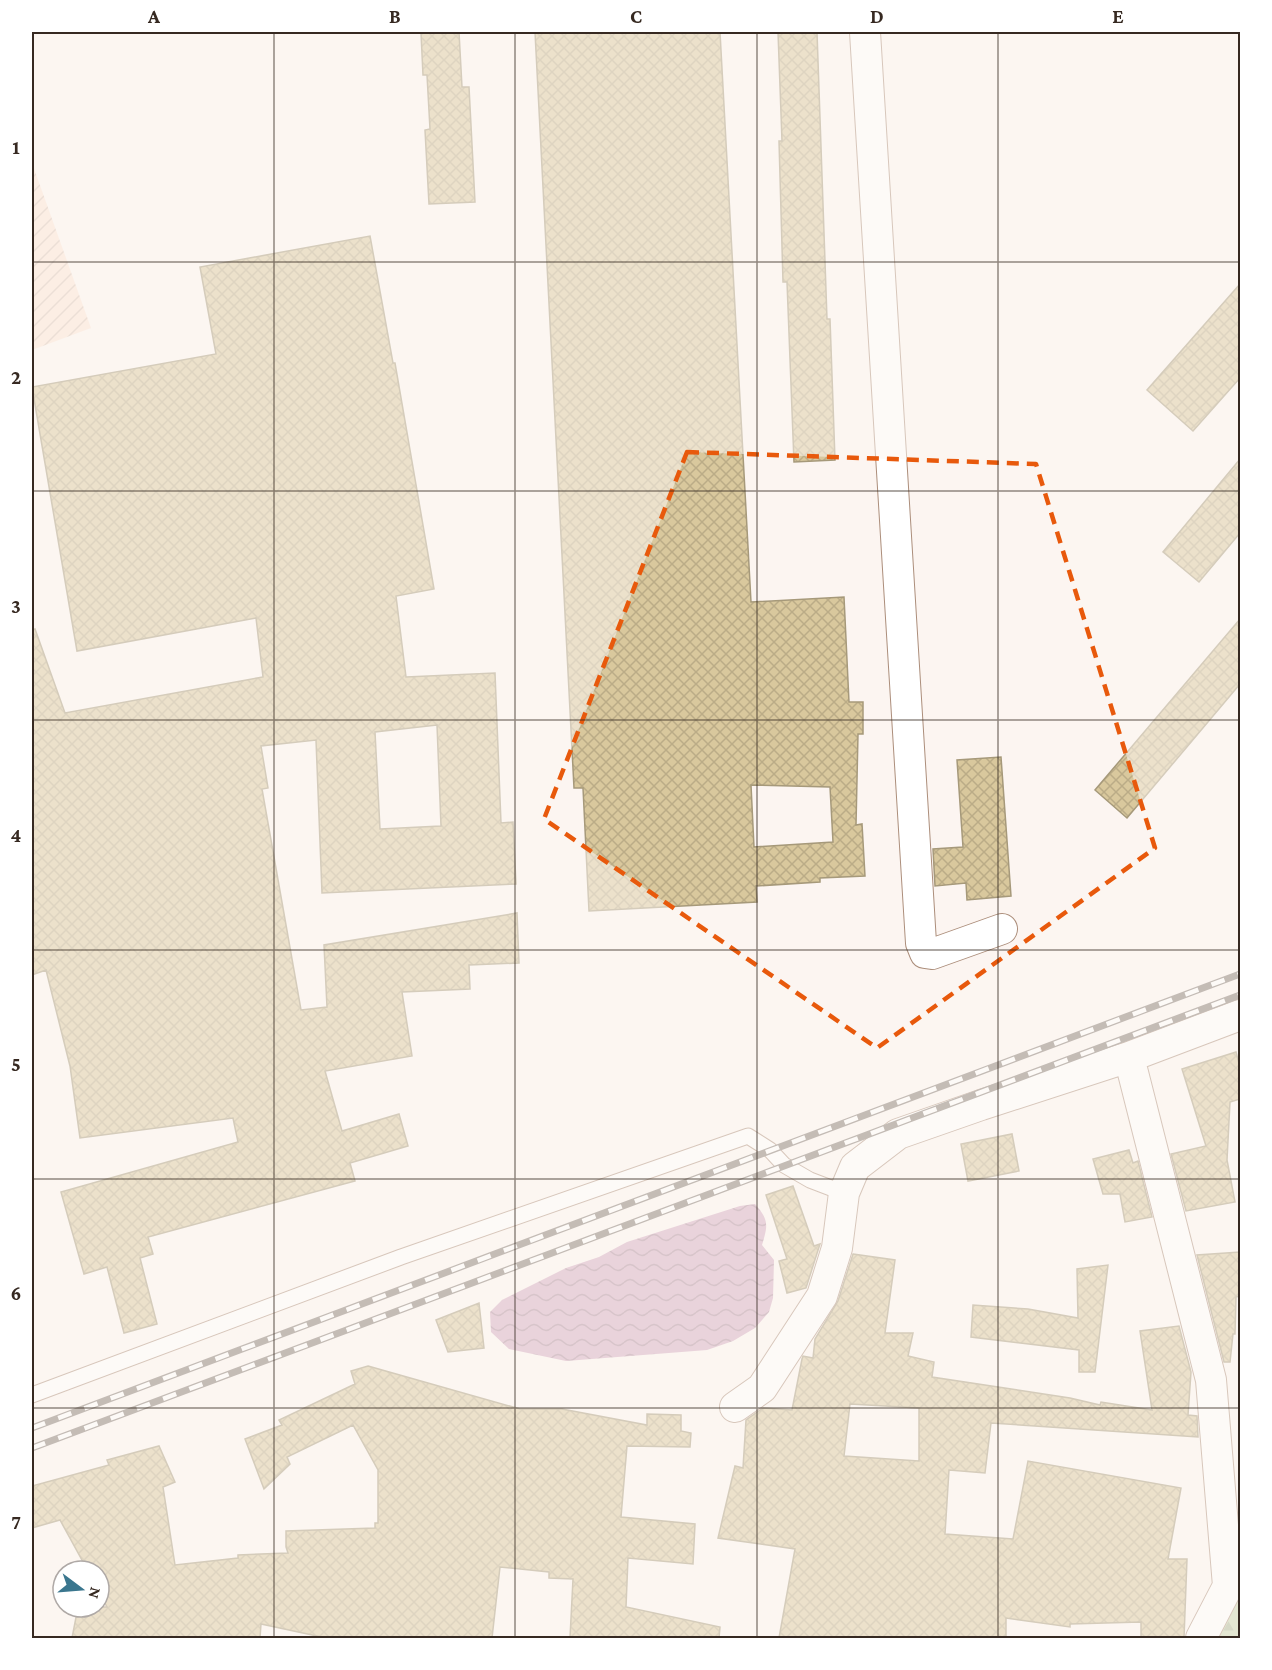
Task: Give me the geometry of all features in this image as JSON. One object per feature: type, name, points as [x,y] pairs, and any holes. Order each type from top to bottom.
[{"type":"street","points":[[865,32],[921,944],[925,953],[932,954],[1002,929]]},
{"type":"street","points":[[735,1407],[762,1388],[822,1296],[837,1248],[844,1193],[855,1167],[898,1134],[1129,1057],[1240,1015]]},
{"type":"street","points":[[1129,1057],[1211,1380],[1228,1586],[1201,1638]]},
{"type":"lane","points":[[32,1395],[401,1257],[748,1136],[770,1150],[784,1165],[810,1180],[844,1193]]},
{"type":"highlighted area","points":[[687,452],[1036,464],[1155,848],[877,1048],[544,819]]},
{"type":"shaded area","points":[[32,163],[91,328],[32,350]]},
{"type":"green space","points":[[1240,1554],[1240,1638],[1192,1638]]},
{"type":"water","points":[[755,1204],[763,1214],[766,1223],[762,1245],[774,1260],[773,1298],[769,1312],[755,1328],[733,1341],[707,1350],[566,1361],[509,1349],[491,1332],[490,1312],[502,1300],[566,1268],[599,1257],[627,1242],[740,1206]]},
{"type":"building","points":[[459,32],[462,87],[469,87],[475,202],[429,204],[425,130],[430,129],[427,75],[423,75],[421,33]]},
{"type":"building","points":[[535,32],[720,32],[751,602],[844,597],[849,702],[863,702],[863,734],[858,734],[856,825],[862,824],[865,876],[820,878],[820,882],[756,886],[757,902],[589,911],[583,788],[574,788]],"holes":[[[751,785],[830,787],[833,842],[754,847]]]},
{"type":"building","points":[[778,32],[817,32],[827,319],[830,319],[835,460],[794,462],[787,282],[783,282],[779,141],[782,141]]},
{"type":"building","points":[[370,236],[393,363],[395,363],[434,589],[396,596],[406,677],[495,673],[501,823],[513,822],[516,884],[322,893],[316,740],[261,746],[268,788],[262,789],[301,1010],[327,1007],[324,945],[517,913],[519,963],[469,965],[470,989],[402,992],[412,1056],[325,1071],[342,1131],[399,1114],[408,1146],[350,1163],[355,1181],[148,1237],[153,1254],[140,1258],[157,1324],[124,1333],[107,1267],[84,1274],[61,1192],[238,1142],[233,1118],[80,1138],[70,1066],[46,970],[32,975],[32,630],[35,629],[65,713],[263,677],[256,618],[77,651],[32,387],[216,354],[200,267]],"holes":[[[437,725],[441,826],[380,829],[375,732]]]},
{"type":"building","points":[[1240,284],[1240,378],[1193,431],[1147,390]]},
{"type":"building","points":[[1240,459],[1240,533],[1199,582],[1163,552]]},
{"type":"building","points":[[1240,619],[1240,684],[1127,818],[1095,790]]},
{"type":"building","points":[[1001,757],[1011,896],[967,900],[966,883],[935,886],[933,849],[963,847],[957,760]]},
{"type":"building","points":[[1236,1052],[1240,1067],[1240,1099],[1230,1102],[1227,1160],[1235,1202],[1186,1211],[1171,1154],[1206,1146],[1182,1069]]},
{"type":"building","points":[[1012,1134],[1019,1171],[968,1181],[961,1144]]},
{"type":"building","points":[[1129,1150],[1133,1163],[1138,1161],[1152,1217],[1125,1222],[1120,1194],[1103,1194],[1093,1159]]},
{"type":"building","points":[[793,1186],[814,1246],[820,1244],[806,1288],[787,1293],[779,1261],[787,1259],[766,1195]]},
{"type":"building","points":[[1240,1252],[1240,1296],[1236,1297],[1235,1334],[1233,1334],[1230,1362],[1224,1362],[1197,1255]]},
{"type":"building","points":[[853,1254],[895,1260],[885,1333],[913,1333],[908,1356],[934,1362],[932,1377],[1070,1398],[1100,1405],[1101,1402],[1152,1410],[1140,1331],[1179,1326],[1191,1372],[1188,1415],[1197,1416],[1198,1437],[991,1423],[985,1473],[949,1470],[945,1534],[1013,1539],[1028,1461],[1181,1488],[1168,1559],[1187,1559],[1184,1638],[1141,1638],[1141,1622],[1070,1624],[1070,1627],[1006,1618],[1006,1638],[779,1638],[795,1549],[718,1538],[735,1466],[743,1468],[746,1420],[763,1408],[792,1410],[803,1356],[813,1358],[815,1339],[838,1301]],"holes":[[[850,1404],[919,1408],[919,1461],[844,1456]]]},
{"type":"building","points":[[1108,1265],[1095,1372],[1079,1372],[1079,1350],[971,1337],[973,1305],[1028,1309],[1078,1318],[1077,1269]]},
{"type":"building","points":[[479,1303],[484,1348],[448,1352],[436,1320]]},
{"type":"building","points":[[368,1366],[520,1409],[562,1409],[647,1425],[647,1414],[681,1415],[681,1431],[691,1433],[690,1447],[627,1446],[621,1517],[695,1524],[693,1564],[628,1558],[626,1607],[720,1627],[719,1638],[570,1638],[573,1579],[549,1578],[549,1572],[500,1567],[492,1638],[326,1638],[261,1624],[260,1638],[72,1638],[76,1619],[111,1619],[111,1559],[81,1559],[60,1520],[32,1528],[32,1486],[109,1465],[107,1460],[159,1446],[175,1482],[163,1487],[175,1565],[238,1558],[238,1555],[288,1553],[286,1531],[375,1528],[375,1523],[378,1523],[378,1470],[353,1425],[287,1457],[290,1464],[264,1489],[245,1439],[282,1425],[279,1420],[355,1384],[351,1371]]},
{"type":"railway","points":[[32,1428],[1240,974]]},
{"type":"railway","points":[[32,1448],[1240,995]]}]
